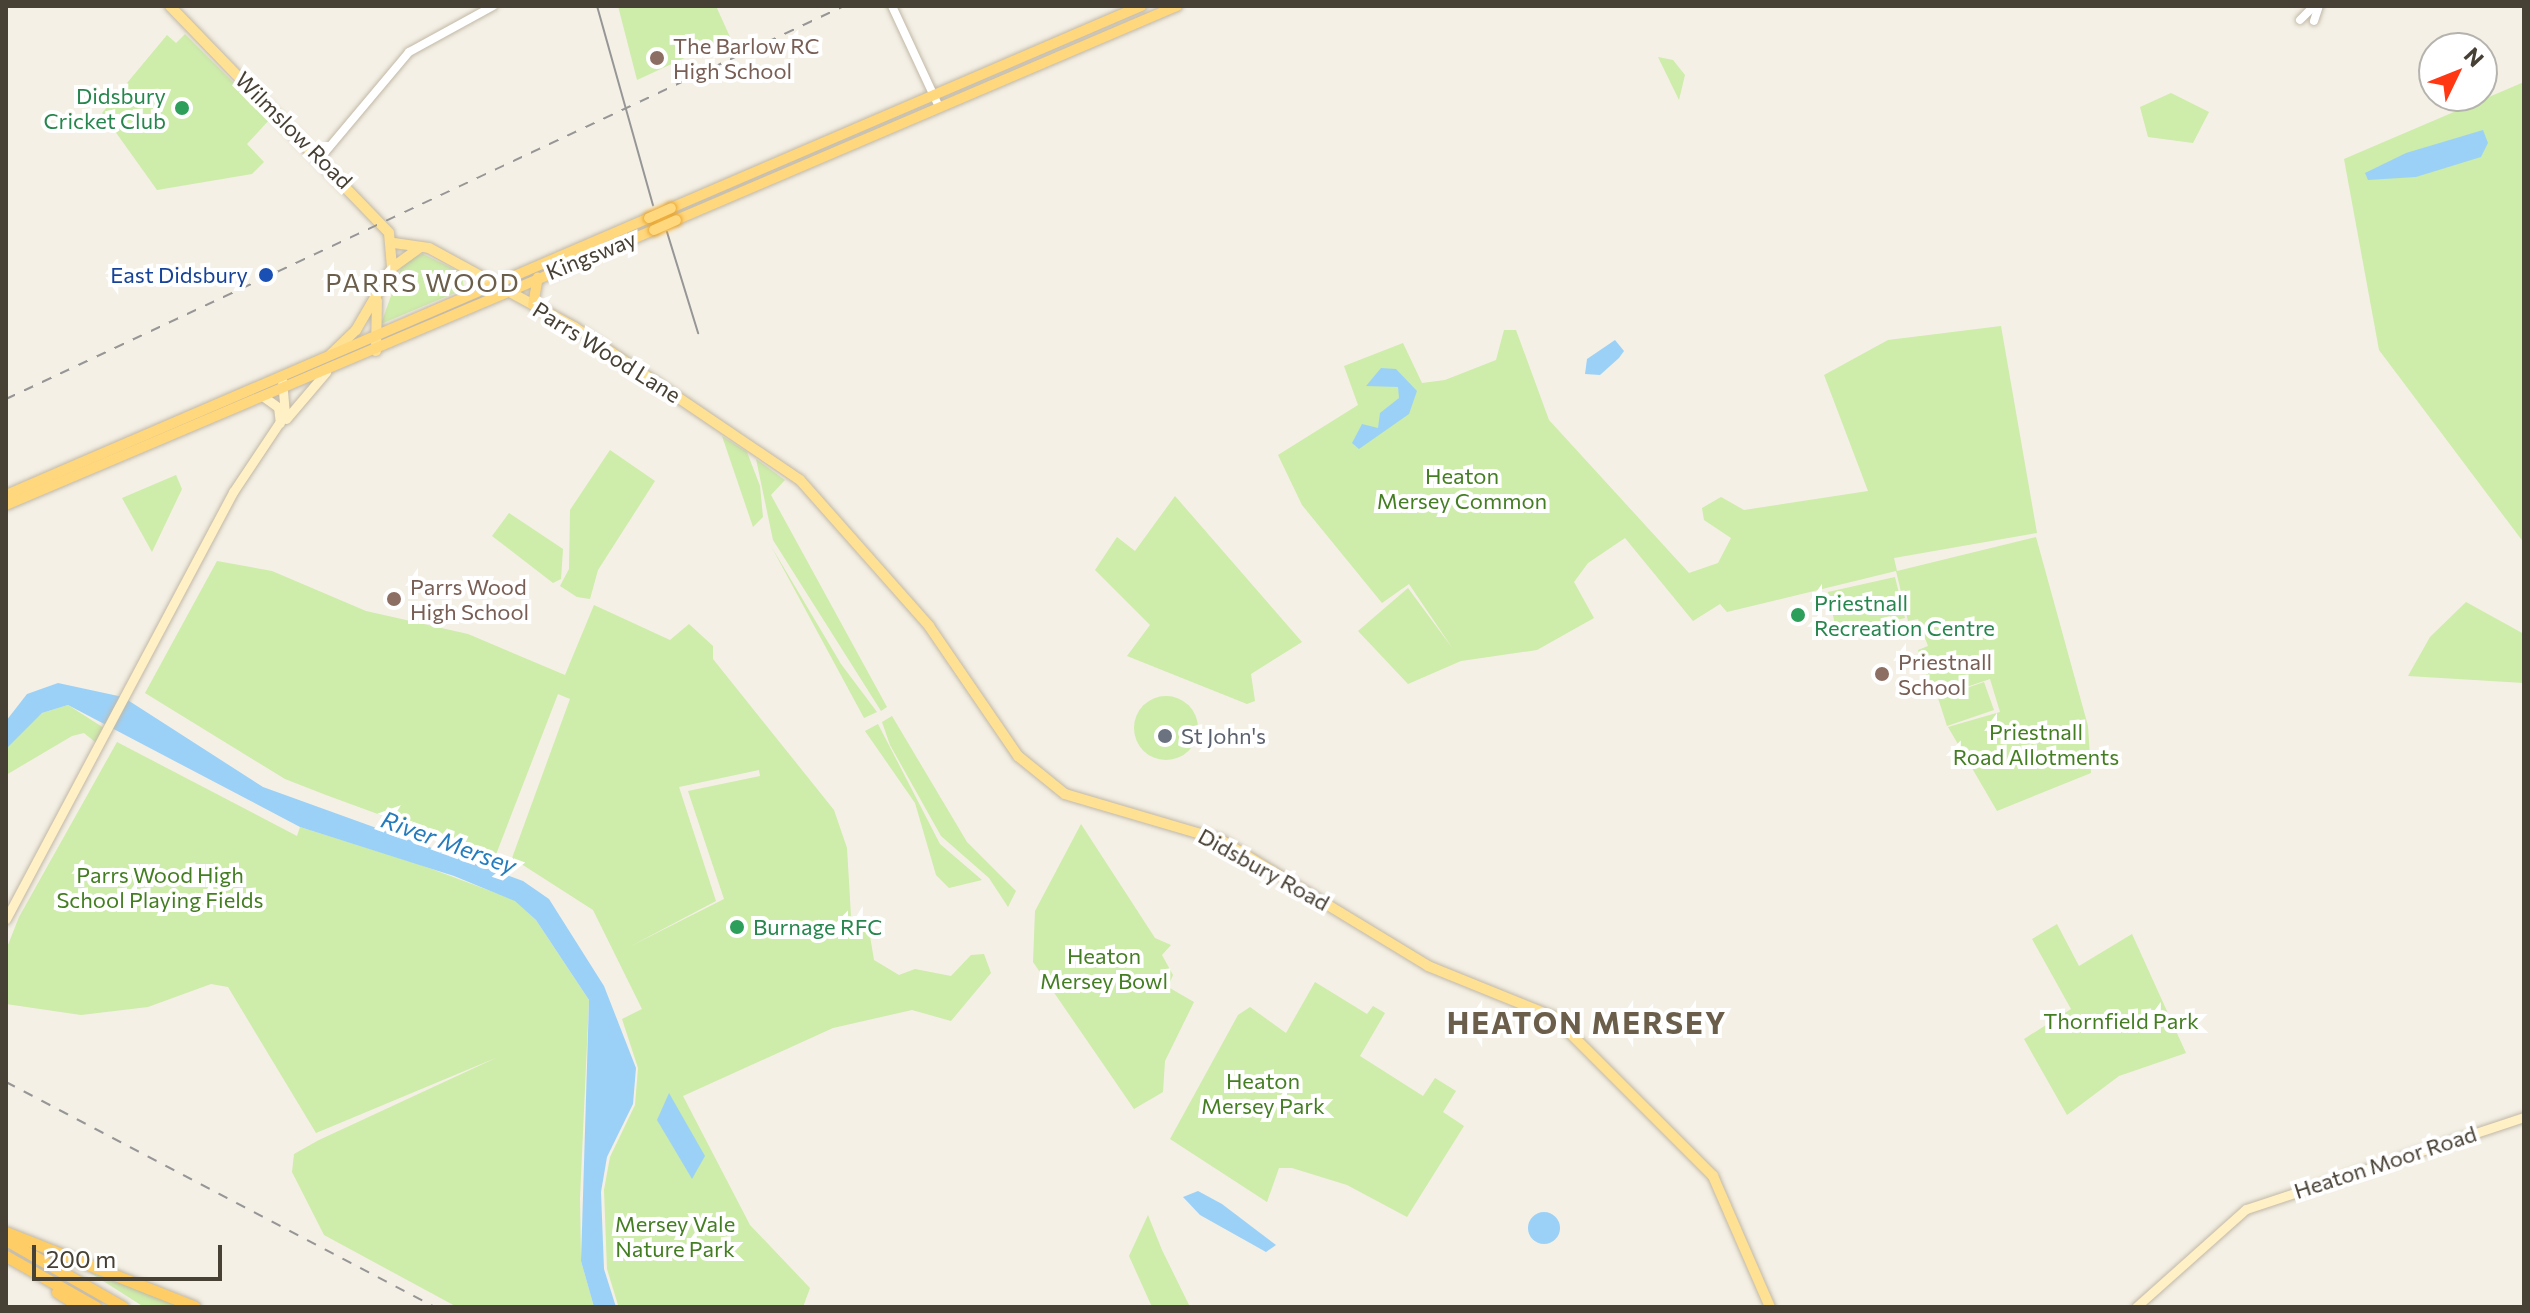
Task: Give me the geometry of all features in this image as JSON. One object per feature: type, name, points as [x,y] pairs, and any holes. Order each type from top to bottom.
[{"type":"highway","name":"Kingsway","points":[[6,495],[470,298],[1141,6]]},
{"type":"highway","name":"Kingsway","points":[[6,505],[376,351],[538,277],[1177,6]]},
{"type":"highway","points":[[533,305],[538,277]]},
{"type":"highway","points":[[6,1232],[195,1307]]},
{"type":"highway","points":[[6,1240],[123,1307]]},
{"type":"highway","points":[[7,1256],[80,1307]]},
{"type":"highway","points":[[7,1256],[96,1307]]},
{"type":"main road","name":"Wilmslow Road","points":[[170,6],[321,157],[394,243]]},
{"type":"main road","name":"Parrs Wood Lane","points":[[394,243],[423,246],[509,291],[750,444]]},
{"type":"main road","points":[[327,358],[378,295],[392,268],[394,243]]},
{"type":"main road","points":[[392,268],[423,246]]},
{"type":"main road","points":[[466,267],[474,285],[470,298]]},
{"type":"main road","points":[[376,351],[373,339],[378,295]]},
{"type":"main road","points":[[6,919],[110,733],[233,492],[280,423],[326,372]]},
{"type":"main road","points":[[280,423],[285,388],[281,376]]},
{"type":"main road","points":[[264,397],[278,407],[280,423]]},
{"type":"main road","name":"Didsbury Road","points":[[750,444],[821,500],[965,672],[1018,756],[1065,794],[1221,840],[1428,966],[1554,1017],[1713,1176],[1770,1307]]},
{"type":"main road","name":"Heaton Moor Road","points":[[2136,1307],[2246,1209],[2524,1117]]},
{"type":"street","points":[[321,157],[409,52],[493,6]]},
{"type":"street","points":[[892,6],[939,107]]},
{"type":"street","points":[[2300,20],[2316,6]]},
{"type":"street","points":[[2314,21],[2316,6]]},
{"type":"green space","name":"The Barlow RC High School","points":[[618,6],[716,6],[730,37],[637,80]]},
{"type":"green space","name":"Didsbury Cricket Club","points":[[185,34],[270,119],[247,144],[264,162],[252,174],[157,190],[102,113],[167,35],[176,43]]},
{"type":"green space","points":[[1658,57],[1673,60],[1685,75],[1679,100]]},
{"type":"green space","points":[[2524,82],[2524,543],[2379,350],[2344,159],[2454,112],[2498,112],[2498,93]]},
{"type":"green space","points":[[2171,93],[2209,112],[2193,143],[2148,137],[2140,107]]},
{"type":"green space","points":[[423,254],[462,273],[464,289],[381,324],[404,259]]},
{"type":"green space","points":[[2001,326],[2037,533],[1894,558],[1897,571],[2036,537],[2088,726],[2091,773],[1997,811],[1948,727],[2000,712],[1990,679],[1934,698],[1918,650],[1928,646],[1918,619],[1908,621],[1896,571],[1727,612],[1720,604],[1693,621],[1625,538],[1588,563],[1574,582],[1594,618],[1537,650],[1461,661],[1408,684],[1358,631],[1408,588],[1453,649],[1409,584],[1382,603],[1302,505],[1278,455],[1358,405],[1344,366],[1403,343],[1422,383],[1445,380],[1496,360],[1504,330],[1516,330],[1549,420],[1689,573],[1718,563],[1731,538],[1704,520],[1702,508],[1721,497],[1744,510],[1868,491],[1824,375],[1888,340]]},
{"type":"green space","points":[[722,436],[747,452],[760,486],[763,517],[753,527]]},
{"type":"green space","points":[[610,450],[655,481],[598,570],[590,599],[577,597],[560,586],[569,569],[570,510]]},
{"type":"green space","points":[[756,459],[785,480],[771,495],[887,707],[881,711],[773,540]]},
{"type":"green space","points":[[176,475],[182,489],[152,552],[122,498]]},
{"type":"green space","points":[[1175,496],[1302,642],[1251,674],[1255,701],[1247,704],[1127,656],[1150,625],[1095,570],[1117,537],[1135,551]]},
{"type":"green space","points":[[509,513],[563,549],[561,579],[553,583],[492,536]]},
{"type":"green space","points":[[771,546],[841,664],[877,712],[864,718]]},
{"type":"green space","name":"Mersey Vale Nature Park","points":[[217,561],[272,571],[366,611],[468,634],[565,675],[594,605],[670,640],[689,624],[713,646],[713,659],[834,810],[847,848],[851,916],[870,936],[874,960],[899,975],[915,969],[951,976],[971,955],[984,954],[991,973],[951,1021],[912,1010],[833,1028],[683,1096],[750,1225],[810,1288],[803,1307],[618,1305],[607,1269],[604,1190],[610,1157],[635,1105],[638,1068],[622,1019],[642,1009],[593,910],[512,858],[570,699],[558,694],[495,857],[285,779],[145,693]],"holes":[[[759,770],[760,776],[688,791],[724,899],[629,947],[716,901],[679,787]]]},
{"type":"green space","points":[[1895,577],[1905,618],[1837,634],[1828,592]]},
{"type":"green space","points":[[2466,602],[2524,634],[2524,683],[2408,676],[2430,637]]},
{"type":"green space","points":[[1984,682],[1994,710],[1947,726],[1938,698]]},
{"type":"green space","points":[[1166,696],[1178,698],[1189,705],[1196,716],[1196,740],[1189,751],[1178,758],[1166,760],[1154,758],[1143,751],[1136,740],[1134,728],[1136,716],[1143,705],[1154,698]]},
{"type":"green space","points":[[68,705],[107,730],[100,746],[84,733],[72,736],[6,775],[6,749],[17,734],[42,713]]},
{"type":"green space","points":[[892,716],[967,842],[1016,891],[1008,907],[989,878],[941,836],[890,745],[882,722]]},
{"type":"green space","points":[[878,724],[940,844],[982,880],[949,888],[936,875],[915,803],[865,731]]},
{"type":"green space","name":"Parrs Wood High School Playing Fields","points":[[117,742],[297,836],[300,827],[421,865],[515,900],[536,920],[589,1000],[580,1198],[581,1261],[594,1307],[457,1307],[324,1235],[292,1172],[294,1154],[319,1140],[498,1057],[316,1133],[228,987],[211,984],[148,1007],[81,1015],[6,1004],[6,950],[19,917]]},
{"type":"green space","name":"Heaton Mersey Bowl","points":[[1081,824],[1155,938],[1171,945],[1162,955],[1173,975],[1168,987],[1194,1002],[1165,1061],[1163,1092],[1134,1109],[1033,962],[1035,911]]},
{"type":"green space","name":"Thornfield Park","points":[[2057,924],[2079,966],[2132,934],[2186,1053],[2119,1076],[2067,1115],[2024,1039],[2071,1009],[2032,939]]},
{"type":"green space","name":"Heaton Mersey Park","points":[[1315,982],[1367,1014],[1373,1006],[1385,1013],[1360,1056],[1423,1096],[1435,1078],[1456,1091],[1443,1112],[1464,1126],[1407,1217],[1347,1185],[1292,1168],[1279,1168],[1267,1202],[1170,1139],[1238,1015],[1250,1007],[1286,1033]]},
{"type":"green space","points":[[1148,1215],[1190,1307],[1152,1307],[1129,1256]]},
{"type":"green space","points":[[89,1272],[180,1305],[184,1307],[144,1307]]},
{"type":"water","points":[[2483,130],[2488,143],[2481,157],[2416,177],[2368,180],[2365,173],[2406,153]]},
{"type":"water","points":[[1615,340],[1624,351],[1619,358],[1600,375],[1585,374],[1587,359]]},
{"type":"water","points":[[1381,368],[1396,369],[1417,391],[1409,414],[1359,449],[1352,443],[1362,424],[1378,428],[1380,413],[1399,398],[1398,387],[1366,386]]},
{"type":"water","points":[[58,683],[123,697],[263,787],[523,881],[549,899],[604,986],[636,1068],[633,1104],[607,1157],[601,1192],[604,1269],[616,1307],[594,1307],[581,1261],[589,1000],[536,920],[515,901],[454,876],[300,827],[68,705],[42,713],[6,749],[6,721],[27,694]]},
{"type":"water","points":[[669,1093],[705,1156],[692,1179],[657,1120]]},
{"type":"water","points":[[1198,1191],[1222,1204],[1276,1245],[1266,1252],[1200,1215],[1183,1197]]},
{"type":"water","points":[[1544,1212],[1555,1217],[1560,1228],[1555,1239],[1544,1244],[1533,1239],[1528,1228],[1533,1217]]},
{"type":"tram line","points":[[597,6],[653,205]]},
{"type":"tram line","points":[[667,232],[698,333]]},
{"type":"railway","points":[[6,399],[844,6]]},
{"type":"railway","points":[[6,1082],[434,1307]]},
{"type":"place","name":"The Barlow RC High School","points":[[657,58]]},
{"type":"place","name":"Didsbury Cricket Club","points":[[182,108]]},
{"type":"place","name":"East Didsbury","points":[[266,275]]},
{"type":"place","name":"Parrs Wood High School","points":[[394,599]]},
{"type":"place","name":"Priestnall Recreation Centre","points":[[1798,615]]},
{"type":"place","name":"Priestnall School","points":[[1882,674]]},
{"type":"place","name":"St John's","points":[[1165,736]]},
{"type":"place","name":"Burnage RFC","points":[[737,927]]},
{"type":"district","name":"PARRS WOOD","points":[[423,282]]},
{"type":"district","name":"HEATON MERSEY","points":[[1587,1022]]},
{"type":"park label","name":"Heaton Mersey Common","points":[[1462,488]]},
{"type":"park label","name":"Priestnall Road Allotments","points":[[2036,744]]},
{"type":"water label","name":"River Mersey","points":[[449,842]]}]
